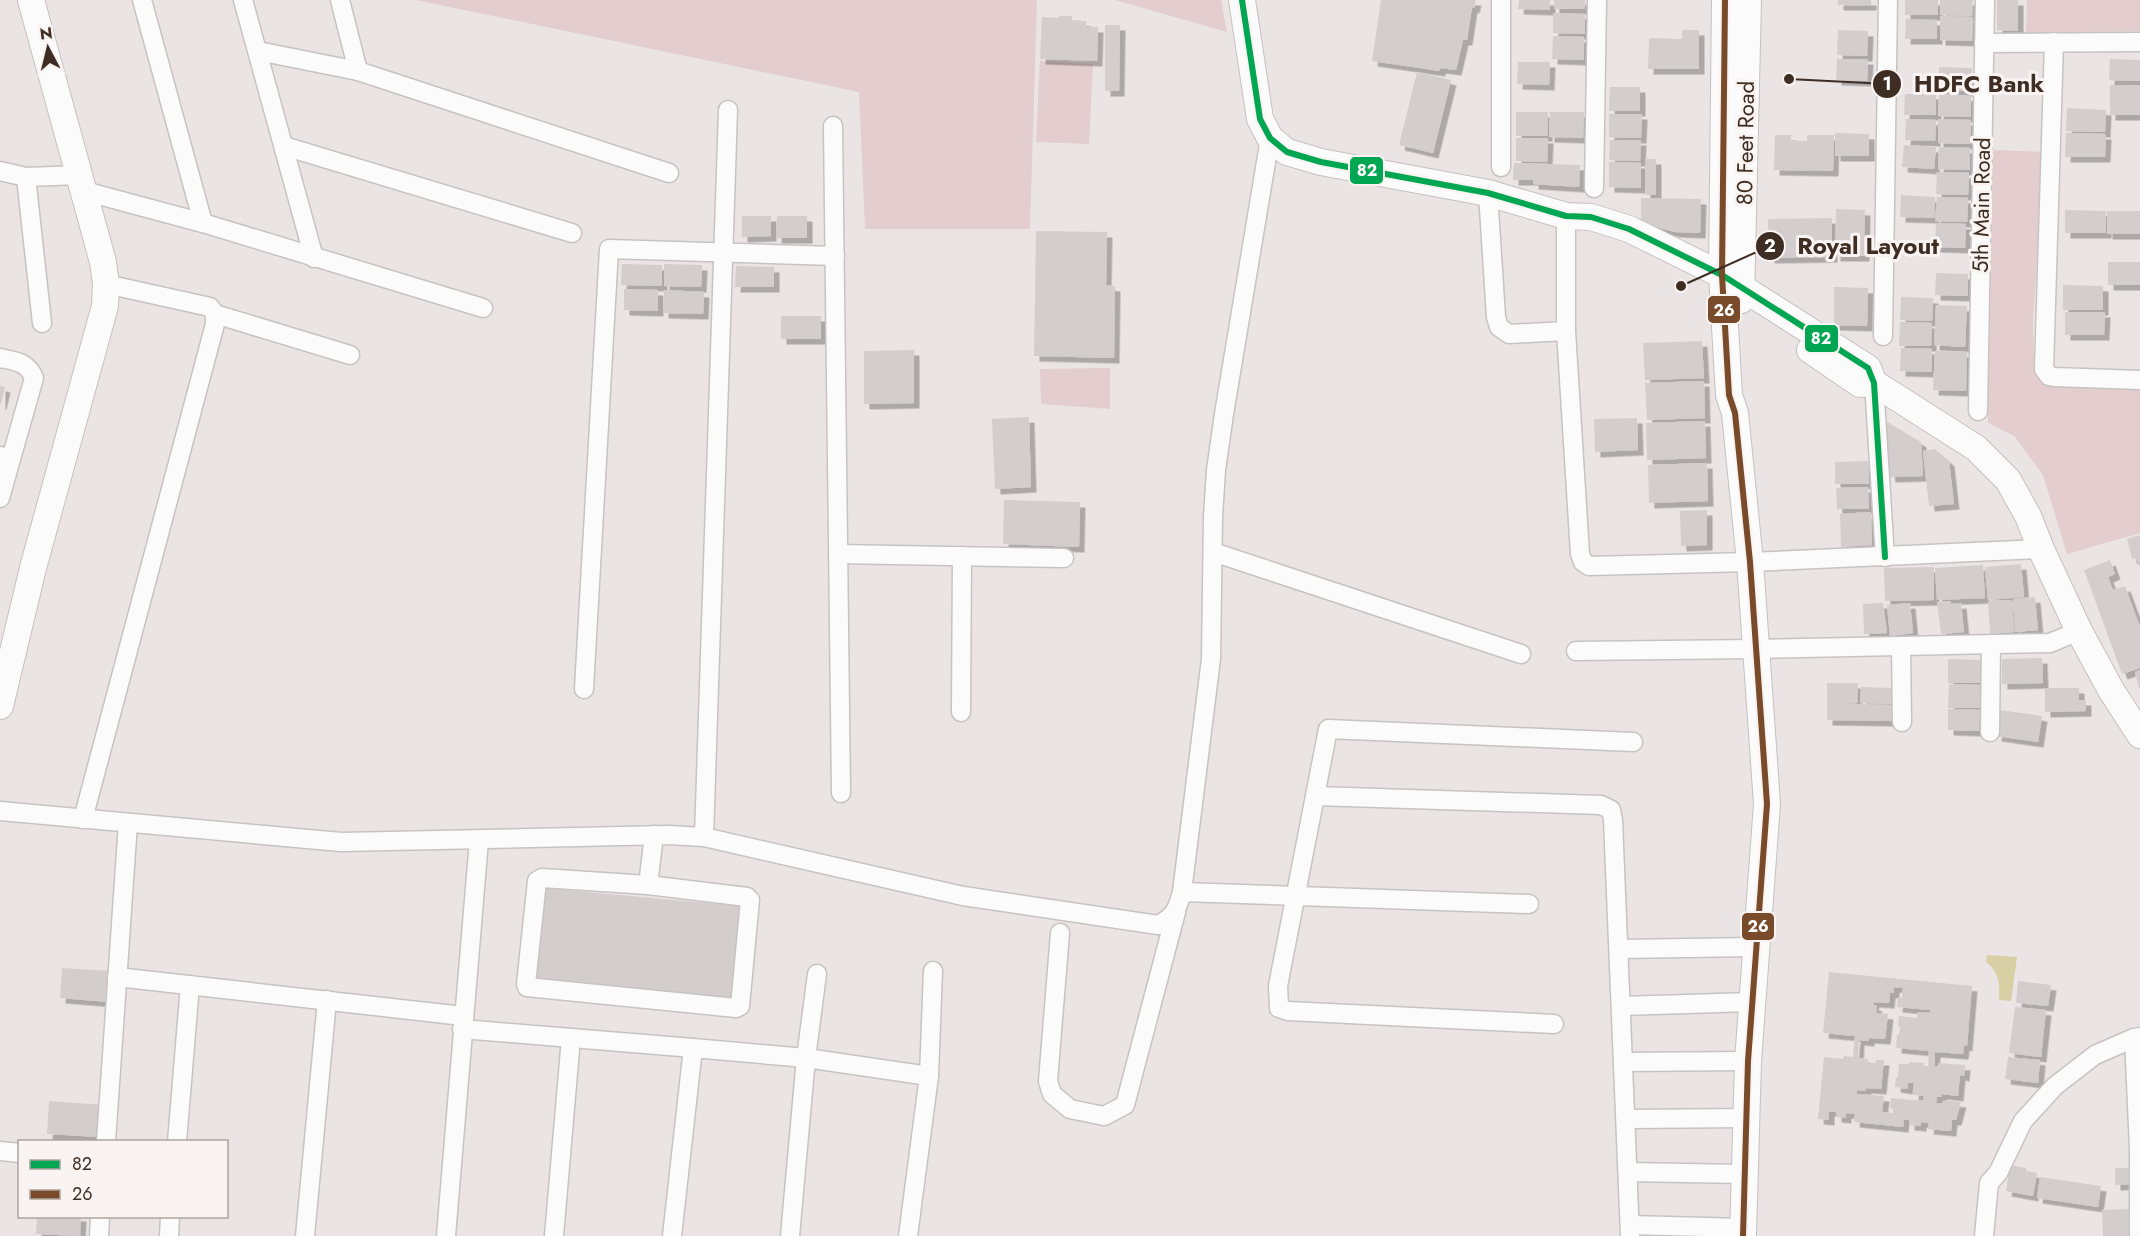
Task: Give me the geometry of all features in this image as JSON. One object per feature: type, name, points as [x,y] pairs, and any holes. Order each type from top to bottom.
[{"type":"main road","points":[[0,706],[33,568],[105,306],[106,284],[104,262],[31,0]]},
{"type":"main road","points":[[1242,0],[1260,119],[1269,138],[1287,152],[1321,162],[1488,193],[1566,216],[1591,217],[1629,230],[1868,368],[1874,383],[1976,448],[2008,480],[2028,516],[2079,632],[2111,690],[2140,735]]},
{"type":"main road","name":"80 Feet Road","points":[[1725,0],[1732,290]]},
{"type":"main road","name":"80 Feet Road","points":[[1732,290],[1748,0]]},
{"type":"main road","points":[[1732,290],[1729,395],[1735,413],[1750,562],[1767,804],[1748,1061],[1743,1232]]},
{"type":"street","points":[[142,0],[203,223]]},
{"type":"street","points":[[243,0],[314,258]]},
{"type":"street","points":[[340,0],[358,71]]},
{"type":"street","points":[[1501,0],[1501,167]]},
{"type":"street","points":[[1594,188],[1597,0]]},
{"type":"street","points":[[1883,336],[1888,0]]},
{"type":"street","name":"5th Main Road","points":[[1978,411],[1984,0]]},
{"type":"street","points":[[1983,42],[2140,42]]},
{"type":"street","points":[[2054,42],[2044,369],[2049,376],[2054,377],[2140,380]]},
{"type":"street","points":[[258,51],[358,71],[669,173]]},
{"type":"street","points":[[704,837],[728,110]]},
{"type":"street","points":[[833,126],[841,793]]},
{"type":"street","points":[[1060,933],[1048,1080],[1052,1095],[1070,1109],[1104,1116],[1125,1105],[1182,892],[1211,659],[1216,471],[1269,138]]},
{"type":"street","points":[[284,146],[572,233]]},
{"type":"street","points":[[0,171],[26,177],[82,183],[314,258],[483,308]]},
{"type":"street","points":[[26,177],[42,323]]},
{"type":"street","points":[[1488,193],[1496,317],[1499,327],[1509,334],[1566,331]]},
{"type":"street","points":[[1566,216],[1566,331],[1580,554],[1583,562],[1589,566],[1750,562],[2041,549]]},
{"type":"street","points":[[584,689],[609,249],[835,256]]},
{"type":"street","points":[[83,819],[215,324],[215,314],[210,307],[106,284]]},
{"type":"street","points":[[215,314],[350,355]]},
{"type":"street","points":[[0,358],[24,363],[31,369],[34,378],[5,458],[0,498]]},
{"type":"street","points":[[1874,383],[1885,557]]},
{"type":"street","points":[[1213,552],[1521,654]]},
{"type":"street","points":[[838,554],[1064,558]]},
{"type":"street","points":[[961,712],[962,556]]},
{"type":"street","points":[[1576,651],[2050,643],[2079,632]]},
{"type":"street","points":[[1990,732],[1991,644]]},
{"type":"street","points":[[1901,646],[1902,722]]},
{"type":"street","points":[[1554,1024],[1288,1011],[1279,1008],[1278,986],[1328,729],[1633,742]]},
{"type":"street","points":[[1315,796],[1606,806],[1611,810],[1630,1231],[1743,1232]]},
{"type":"street","points":[[0,811],[341,842],[704,837],[963,896],[1158,925],[1167,921],[1176,912]]},
{"type":"street","points":[[106,1140],[128,823]]},
{"type":"street","points":[[648,885],[654,836]]},
{"type":"street","points":[[446,1236],[479,840]]},
{"type":"street","points":[[540,878],[648,885],[749,899],[741,1006],[736,1008],[527,987],[536,892],[540,878]]},
{"type":"street","points":[[1182,892],[1529,904]]},
{"type":"street","points":[[1619,949],[1755,948]]},
{"type":"street","points":[[908,1236],[929,1076],[933,971]]},
{"type":"street","points":[[790,1236],[806,1058],[818,974]]},
{"type":"street","points":[[117,977],[327,1000],[571,1038],[806,1058],[929,1076]]},
{"type":"street","points":[[177,1140],[190,985]]},
{"type":"street","points":[[305,1236],[327,1000]]},
{"type":"street","points":[[1621,1006],[1752,1002]]},
{"type":"street","points":[[1984,1236],[1989,1183],[1998,1173],[2023,1121],[2055,1086],[2095,1055],[2137,1037],[2139,1236]]},
{"type":"street","points":[[554,1236],[571,1038]]},
{"type":"street","points":[[672,1236],[693,1048]]},
{"type":"street","points":[[1623,1062],[1748,1061]]},
{"type":"street","points":[[1626,1119],[1745,1118]]},
{"type":"street","points":[[0,1151],[18,1153]]},
{"type":"street","points":[[1628,1172],[1743,1174]]},
{"type":"street","points":[[99,1236],[100,1218]]},
{"type":"street","points":[[169,1236],[170,1218]]},
{"type":"shaded area","points":[[416,0],[1037,0],[1030,229],[865,229],[859,92]]},
{"type":"shaded area","points":[[1115,0],[1221,0],[1227,32]]},
{"type":"shaded area","points":[[2027,0],[2140,0],[2140,31],[2026,33]]},
{"type":"shaded area","points":[[1040,61],[1093,64],[1089,144],[1036,142]]},
{"type":"shaded area","points":[[1993,150],[2044,152],[2033,319],[2034,359],[2038,375],[2045,385],[2140,388],[2140,533],[2067,554],[2043,475],[2014,436],[1988,423]]},
{"type":"shaded area","points":[[1110,368],[1110,409],[1041,404],[1040,369]]},
{"type":"shaded area","points":[[1987,955],[2017,957],[2011,1001],[1999,1000],[1998,979],[1994,970],[1986,962]]},
{"type":"building","points":[[1381,0],[1476,0],[1474,8],[1472,7],[1467,40],[1463,40],[1456,70],[1440,68],[1440,71],[1372,61]]},
{"type":"building","points":[[1519,0],[1550,0],[1550,10],[1518,9]]},
{"type":"building","points":[[1554,0],[1585,0],[1585,9],[1554,9]]},
{"type":"building","points":[[1838,0],[1871,0],[1871,5],[1838,5]]},
{"type":"building","points":[[1905,0],[1938,0],[1938,15],[1905,15]]},
{"type":"building","points":[[1940,0],[1973,0],[1972,16],[1940,15]]},
{"type":"building","points":[[1997,0],[2018,0],[2018,31],[1997,30]]},
{"type":"building","points":[[1553,13],[1585,14],[1585,34],[1553,33]]},
{"type":"building","points":[[1059,16],[1072,16],[1072,20],[1086,21],[1086,27],[1098,27],[1097,61],[1040,59],[1042,17],[1059,18]]},
{"type":"building","points":[[1940,16],[1973,17],[1972,41],[1940,40]]},
{"type":"building","points":[[1906,19],[1937,20],[1937,39],[1905,39]]},
{"type":"building","points":[[1105,25],[1120,25],[1119,91],[1105,91]]},
{"type":"building","points":[[1682,30],[1699,30],[1699,69],[1648,69],[1649,38],[1682,39]]},
{"type":"building","points":[[1838,30],[1868,31],[1867,56],[1837,55]]},
{"type":"building","points":[[1553,36],[1584,37],[1584,60],[1552,59]]},
{"type":"building","points":[[1837,59],[1868,59],[1867,81],[1836,80]]},
{"type":"building","points":[[2110,59],[2140,60],[2140,81],[2109,80]]},
{"type":"building","points":[[1518,62],[1550,62],[1549,85],[1517,84]]},
{"type":"building","points":[[1939,67],[1972,68],[1971,91],[1938,90]]},
{"type":"building","points":[[1417,72],[1451,80],[1433,153],[1399,145]]},
{"type":"building","points":[[2110,85],[2140,85],[2140,115],[2110,115]]},
{"type":"building","points":[[1610,87],[1640,87],[1640,111],[1609,111]]},
{"type":"building","points":[[1905,94],[1936,94],[1936,115],[1904,115]]},
{"type":"building","points":[[1939,94],[1971,96],[1971,117],[1938,116]]},
{"type":"building","points":[[2067,108],[2106,110],[2105,132],[2066,131]]},
{"type":"building","points":[[1516,112],[1548,112],[1547,136],[1516,136]]},
{"type":"building","points":[[1550,112],[1584,112],[1583,138],[1549,137]]},
{"type":"building","points":[[1609,114],[1642,114],[1641,138],[1609,137]]},
{"type":"building","points":[[1906,119],[1936,120],[1935,141],[1905,140]]},
{"type":"building","points":[[1938,119],[1971,120],[1970,144],[1938,143]]},
{"type":"building","points":[[1835,133],[1869,134],[1869,156],[1835,156]]},
{"type":"building","points":[[2066,133],[2106,134],[2105,157],[2065,157]]},
{"type":"building","points":[[1775,135],[1791,135],[1791,141],[1807,141],[1807,135],[1834,135],[1833,171],[1774,170]]},
{"type":"building","points":[[1516,138],[1548,138],[1547,162],[1516,161]]},
{"type":"building","points":[[1610,140],[1641,140],[1640,161],[1609,160]]},
{"type":"building","points":[[1904,145],[1936,147],[1934,169],[1902,167]]},
{"type":"building","points":[[1939,147],[1970,148],[1970,170],[1938,169]]},
{"type":"building","points":[[1645,159],[1656,159],[1656,195],[1645,195]]},
{"type":"building","points":[[1609,162],[1641,163],[1641,188],[1609,187]]},
{"type":"building","points":[[1514,163],[1580,165],[1579,187],[1533,184],[1533,180],[1513,180]]},
{"type":"building","points":[[1937,172],[1969,173],[1968,195],[1936,194]]},
{"type":"building","points":[[1901,195],[1935,197],[1934,218],[1900,217]]},
{"type":"building","points":[[1937,197],[1968,198],[1967,222],[1935,221]]},
{"type":"building","points":[[1641,198],[1701,199],[1700,233],[1675,232],[1641,223]]},
{"type":"building","points":[[1836,209],[1865,210],[1864,256],[1835,256]]},
{"type":"building","points":[[2065,210],[2106,211],[2106,233],[2065,233]]},
{"type":"building","points":[[2107,211],[2140,211],[2140,234],[2107,234]]},
{"type":"building","points":[[742,216],[771,216],[771,236],[742,237]]},
{"type":"building","points":[[777,216],[807,216],[807,238],[776,238]]},
{"type":"building","points":[[1832,218],[1832,257],[1769,258],[1768,219]]},
{"type":"building","points":[[1936,223],[1966,224],[1965,248],[1935,247]]},
{"type":"building","points":[[1036,231],[1107,232],[1106,285],[1115,286],[1114,358],[1034,356]]},
{"type":"building","points":[[2108,262],[2140,262],[2140,285],[2108,285]]},
{"type":"building","points":[[622,264],[662,265],[662,286],[621,285]]},
{"type":"building","points":[[664,264],[702,265],[701,287],[664,286]]},
{"type":"building","points":[[736,266],[774,267],[774,287],[735,287]]},
{"type":"building","points":[[1936,273],[1968,274],[1968,296],[1935,295]]},
{"type":"building","points":[[2063,285],[2103,286],[2103,310],[2063,310]]},
{"type":"building","points":[[1834,287],[1868,288],[1867,326],[1834,325]]},
{"type":"building","points":[[624,289],[658,290],[658,311],[624,310]]},
{"type":"building","points":[[664,290],[704,292],[703,314],[663,313]]},
{"type":"building","points":[[1901,297],[1933,298],[1932,321],[1900,320]]},
{"type":"building","points":[[1936,305],[1967,306],[1965,347],[1934,345]]},
{"type":"building","points":[[2065,312],[2105,312],[2104,335],[2065,335]]},
{"type":"building","points":[[781,316],[821,316],[821,339],[781,339]]},
{"type":"building","points":[[1900,322],[1932,323],[1931,346],[1899,346]]},
{"type":"building","points":[[1702,341],[1704,378],[1645,380],[1643,343]]},
{"type":"building","points":[[1901,348],[1932,349],[1932,372],[1900,371]]},
{"type":"building","points":[[914,350],[914,403],[864,404],[864,351]]},
{"type":"building","points":[[1935,351],[1967,352],[1966,391],[1933,390]]},
{"type":"building","points":[[1704,381],[1705,418],[1647,420],[1645,383]]},
{"type":"building","points":[[0,386],[5,387],[1,404],[0,404]]},
{"type":"building","points":[[1029,417],[1031,487],[995,489],[992,419]]},
{"type":"building","points":[[1637,418],[1638,450],[1595,452],[1594,419]]},
{"type":"building","points":[[1884,420],[1921,442],[1923,476],[1890,477]]},
{"type":"building","points":[[1705,421],[1706,458],[1647,460],[1646,423]]},
{"type":"building","points":[[1935,449],[1949,461],[1954,504],[1929,506],[1923,451]]},
{"type":"building","points":[[1868,461],[1869,484],[1835,484],[1835,462]]},
{"type":"building","points":[[1707,463],[1708,501],[1649,503],[1648,465]]},
{"type":"building","points":[[1868,487],[1869,509],[1837,509],[1836,488]]},
{"type":"building","points":[[1004,500],[1080,502],[1079,547],[1003,544]]},
{"type":"building","points":[[1707,510],[1707,545],[1681,546],[1680,511]]},
{"type":"building","points":[[1871,512],[1872,545],[1841,547],[1840,514]]},
{"type":"building","points":[[2140,535],[2139,566],[2137,558],[2132,559],[2127,539]]},
{"type":"building","points":[[2110,560],[2115,574],[2108,577],[2113,590],[2125,586],[2140,627],[2140,668],[2122,674],[2084,570]]},
{"type":"building","points":[[2021,564],[2024,597],[1988,600],[1985,567]]},
{"type":"building","points":[[1983,565],[1985,598],[1937,600],[1935,568]]},
{"type":"building","points":[[1934,567],[1934,600],[1885,601],[1884,568]]},
{"type":"building","points":[[2035,597],[2038,630],[2015,632],[2013,599]]},
{"type":"building","points":[[2012,600],[2014,632],[1990,634],[1988,601]]},
{"type":"building","points":[[1951,601],[1951,604],[1961,603],[1964,632],[1941,634],[1937,602]]},
{"type":"building","points":[[1883,603],[1887,633],[1864,634],[1863,604]]},
{"type":"building","points":[[1910,603],[1913,633],[1890,636],[1887,605]]},
{"type":"building","points":[[2042,658],[2043,683],[2002,684],[2002,659]]},
{"type":"building","points":[[1948,659],[1981,660],[1981,683],[1948,683]]},
{"type":"building","points":[[2140,670],[2140,689],[2139,689],[2135,672]]},
{"type":"building","points":[[1827,683],[1858,683],[1857,703],[1845,704],[1893,705],[1892,721],[1827,720]]},
{"type":"building","points":[[1949,684],[1980,685],[1980,708],[1948,708]]},
{"type":"building","points":[[1861,687],[1892,688],[1892,704],[1860,703]]},
{"type":"building","points":[[2045,688],[2079,688],[2079,700],[2086,700],[2086,711],[2045,712]]},
{"type":"building","points":[[1948,709],[1980,710],[1979,731],[1948,730]]},
{"type":"building","points":[[2000,710],[2042,716],[2038,742],[1996,736]]},
{"type":"building","points":[[541,888],[741,906],[732,1003],[532,984]]},
{"type":"building","points":[[62,968],[111,971],[109,1002],[60,998]]},
{"type":"building","points":[[1829,972],[1972,986],[1967,1046],[1964,1045],[1963,1054],[1935,1052],[1934,1066],[1938,1066],[1938,1063],[1965,1065],[1964,1076],[1960,1075],[1958,1096],[1942,1094],[1941,1097],[1937,1097],[1936,1103],[1943,1104],[1944,1100],[1961,1102],[1956,1120],[1952,1120],[1951,1131],[1928,1129],[1929,1123],[1921,1122],[1921,1126],[1909,1125],[1909,1120],[1904,1119],[1903,1127],[1854,1122],[1855,1114],[1846,1113],[1846,1118],[1836,1117],[1836,1112],[1829,1111],[1829,1120],[1818,1119],[1824,1057],[1843,1059],[1844,1056],[1853,1057],[1855,1036],[1823,1033]],"holes":[[[1894,987],[1903,988],[1902,998],[1898,997],[1897,1007],[1930,1010],[1930,1013],[1918,1012],[1917,1018],[1899,1016],[1898,1026],[1900,1026],[1896,1048],[1929,1051],[1928,1066],[1924,1066],[1925,1063],[1899,1064],[1895,1087],[1907,1089],[1908,1083],[1914,1083],[1913,1095],[1924,1096],[1923,1101],[1891,1098],[1890,1108],[1893,1109],[1893,1113],[1882,1112],[1884,1096],[1857,1094],[1857,1090],[1865,1091],[1866,1088],[1881,1089],[1884,1060],[1876,1060],[1876,1063],[1858,1058],[1859,1040],[1885,1039],[1888,1014],[1876,1013],[1877,1006],[1873,1005],[1874,1002],[1889,1003],[1890,993],[1894,993]]]},
{"type":"building","points":[[2018,981],[2051,985],[2048,1006],[2016,1003]]},
{"type":"building","points":[[2015,1007],[2046,1010],[2041,1057],[2009,1053]]},
{"type":"building","points":[[2008,1057],[2040,1060],[2038,1083],[2005,1079]]},
{"type":"building","points":[[49,1101],[103,1105],[100,1137],[47,1134]]},
{"type":"building","points":[[2010,1165],[2037,1173],[2033,1196],[2006,1191]]},
{"type":"building","points":[[2115,1168],[2137,1168],[2137,1184],[2115,1185]]},
{"type":"building","points":[[2040,1177],[2101,1186],[2098,1207],[2037,1198]]},
{"type":"building","points":[[2130,1209],[2131,1236],[2103,1236],[2102,1210]]},
{"type":"building","points":[[37,1218],[81,1218],[80,1236],[36,1234]]},
{"type":"transit line","name":"82","points":[[1242,0],[1260,119],[1270,138],[1287,152],[1321,162],[1488,193],[1566,216],[1591,217],[1629,229],[1722,275],[1868,368],[1874,383],[1885,557]]},
{"type":"transit line","name":"26","points":[[1725,0],[1722,275],[1729,395],[1735,413],[1750,562],[1767,804],[1748,1061],[1743,1236]]},
{"type":"place","name":"HDFC Bank","points":[[1789,79]]},
{"type":"place","name":"Royal Layout","points":[[1681,286]]}]
